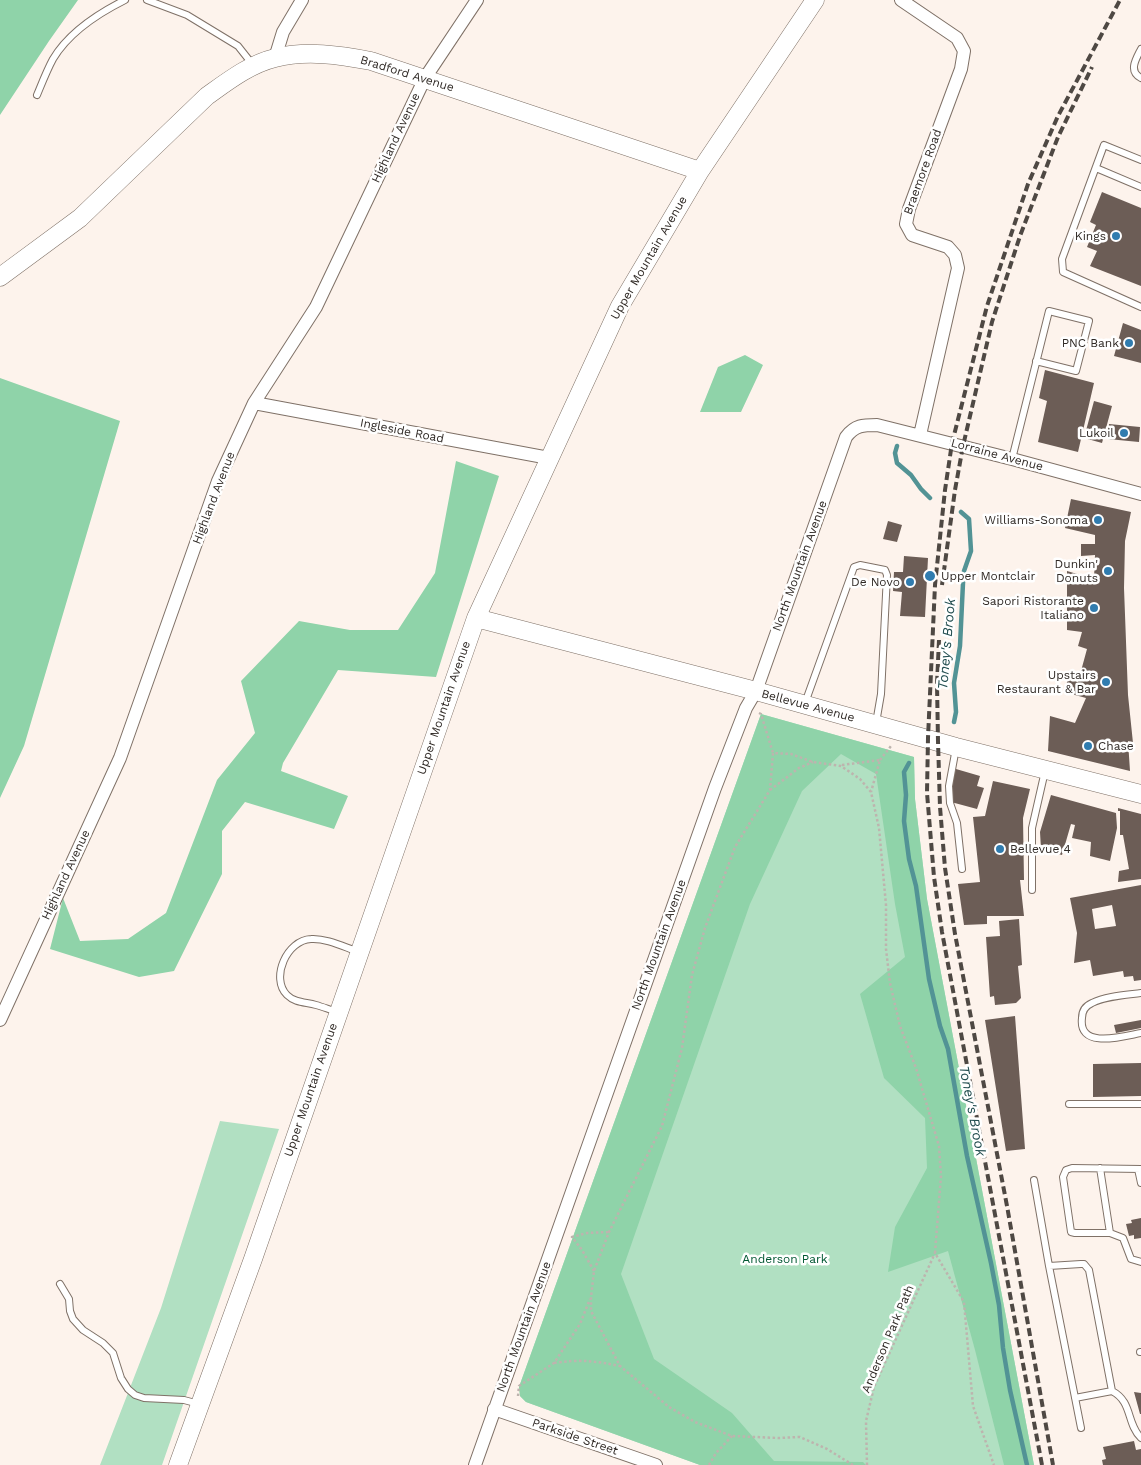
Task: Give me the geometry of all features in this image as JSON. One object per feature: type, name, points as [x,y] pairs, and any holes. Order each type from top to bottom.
[{"type":"street","points":[[274,58],[282,32],[302,0]]},
{"type":"street","name":"Highland Avenue","points":[[0,1020],[120,758],[218,481],[254,403],[316,307],[425,78],[477,0]]},
{"type":"street","name":"Upper Mountain Avenue","points":[[178,1465],[253,1260],[476,618],[620,306],[700,171],[815,0]]},
{"type":"street","name":"Braemore Road","points":[[901,0],[957,38],[964,51],[961,69],[909,209],[906,224],[912,235],[948,247],[955,255],[958,268],[920,435]]},
{"type":"street","name":"Bradford Avenue","points":[[0,278],[80,218],[207,96],[254,66],[274,58],[300,55],[344,56],[371,61],[700,171]]},
{"type":"street","name":"Ingleside Road","points":[[254,403],[549,458]]},
{"type":"street","name":"Lorraine Avenue","points":[[852,429],[861,425],[877,425],[1141,494]]},
{"type":"street","name":"North Mountain Avenue","points":[[475,1465],[715,788],[746,708],[756,691],[846,437],[852,429]]},
{"type":"street","name":"Bellevue Avenue","points":[[476,618],[756,691],[956,747],[1141,794]]},
{"type":"street","name":"Parkside Street","points":[[494,1409],[656,1465]]},
{"type":"lane","points":[[37,95],[53,60],[67,40],[101,12],[125,0]]},
{"type":"lane","points":[[147,0],[187,15],[238,46],[254,66]]},
{"type":"lane","points":[[1141,49],[1133,70],[1141,78]]},
{"type":"lane","points":[[1141,160],[1104,145],[1062,259],[1063,272],[1141,307]]},
{"type":"lane","points":[[1096,168],[1141,188]]},
{"type":"lane","points":[[1012,459],[1036,361],[1049,311],[1088,321],[1076,371],[1036,361]]},
{"type":"lane","points":[[804,704],[854,567],[860,565],[885,570],[887,575],[880,694],[876,724]]},
{"type":"lane","points":[[956,747],[949,786],[950,803],[957,823],[962,869]]},
{"type":"lane","points":[[1032,890],[1032,828],[1045,770]]},
{"type":"lane","points":[[338,1012],[315,1004],[298,1002],[288,996],[283,990],[280,981],[280,970],[292,949],[310,939],[322,940],[360,952]]},
{"type":"lane","points":[[1141,993],[1091,1003],[1084,1009],[1081,1020],[1083,1031],[1092,1038],[1105,1039],[1141,1033]]},
{"type":"lane","points":[[1069,1104],[1141,1104]]},
{"type":"lane","points":[[1141,1183],[1140,1169],[1072,1168],[1064,1172],[1063,1178],[1070,1230],[1073,1233],[1110,1233],[1123,1238],[1131,1259],[1141,1262]]},
{"type":"lane","points":[[1100,1168],[1110,1233]]},
{"type":"lane","points":[[1034,1180],[1081,1428]]},
{"type":"lane","points":[[1049,1266],[1080,1264],[1087,1266],[1112,1391]]},
{"type":"lane","points":[[60,1284],[69,1299],[70,1311],[74,1319],[83,1330],[103,1343],[113,1353],[121,1378],[135,1395],[144,1398],[184,1400],[200,1404]]},
{"type":"lane","points":[[1075,1398],[1112,1391],[1120,1396],[1126,1405],[1133,1426],[1141,1438]]},
{"type":"path","points":[[746,708],[761,714],[773,753],[770,790]]},
{"type":"path","points":[[891,746],[880,760],[872,792],[879,828],[886,905],[886,949],[890,983],[900,1026],[916,1068],[939,1146],[941,1176],[936,1253],[964,1302],[973,1406],[994,1465]]},
{"type":"path","points":[[773,753],[791,754],[812,762],[840,766],[880,760]]},
{"type":"path","points":[[812,762],[799,768],[770,790],[735,847],[705,928],[692,974],[682,1048],[662,1126],[609,1232],[594,1271],[591,1311],[620,1366],[669,1407],[696,1422],[732,1436],[800,1437],[827,1449],[852,1465]]},
{"type":"path","points":[[840,766],[860,779],[872,792]]},
{"type":"path","points":[[594,1271],[582,1250],[572,1238],[587,1233],[609,1232]]},
{"type":"path","name":"Anderson Park Path","points":[[867,1465],[866,1421],[874,1387],[936,1253]]},
{"type":"path","points":[[518,1396],[519,1386],[554,1363],[580,1324],[591,1297]]},
{"type":"path","points":[[554,1363],[594,1360],[620,1366]]},
{"type":"path","points":[[709,1465],[732,1436]]},
{"type":"green space","points":[[0,0],[78,0],[0,115]]},
{"type":"green space","points":[[745,355],[763,365],[741,412],[700,412],[718,367]]},
{"type":"green space","points":[[0,378],[120,421],[24,746],[0,798]]},
{"type":"green space","points":[[456,461],[499,476],[436,677],[338,670],[283,763],[281,771],[348,796],[334,829],[245,802],[222,831],[222,874],[174,971],[139,977],[50,949],[63,898],[80,941],[128,939],[166,913],[217,780],[255,733],[241,681],[299,621],[350,630],[398,630],[435,573]]},
{"type":"green space","name":"Anderson Park","points":[[761,714],[914,757],[915,799],[927,899],[1034,1465],[700,1465],[526,1402],[520,1396],[519,1387]]},
{"type":"green space","points":[[761,714],[914,757],[915,799],[927,899],[1034,1465],[1004,1465],[948,1251],[888,1272],[895,1227],[927,1168],[925,1118],[884,1078],[860,994],[905,957],[895,904],[876,774],[841,754],[802,791],[750,904],[621,1274],[654,1359],[732,1413],[774,1461],[863,1462],[866,1465],[700,1465],[526,1402],[520,1396],[519,1387]]},
{"type":"green space","points":[[220,1121],[279,1129],[162,1465],[100,1465],[161,1308]]},
{"type":"building","name":"Kings","points":[[1102,192],[1141,208],[1141,286],[1090,266],[1097,251],[1087,247],[1096,225],[1090,222]]},
{"type":"building","name":"PNC Bank","points":[[1123,323],[1141,330],[1141,363],[1114,356]]},
{"type":"building","points":[[1045,370],[1094,383],[1078,452],[1038,442],[1047,401],[1039,398]]},
{"type":"building","points":[[1094,401],[1112,406],[1102,443],[1084,438]]},
{"type":"building","name":"Lukoil","points":[[1109,424],[1140,427],[1139,442],[1108,439]]},
{"type":"building","points":[[1071,499],[1131,512],[1125,541],[1124,588],[1128,695],[1133,743],[1128,741],[1130,771],[1048,751],[1050,716],[1075,723],[1086,698],[1064,692],[1068,679],[1078,682],[1087,649],[1078,646],[1082,632],[1067,630],[1067,571],[1094,579],[1095,555],[1081,556],[1081,544],[1095,544],[1095,535],[1065,528]]},
{"type":"building","points":[[888,521],[902,525],[897,542],[883,539]]},
{"type":"building","name":"De Novo","points":[[904,556],[928,558],[925,617],[900,616],[902,592],[893,591],[894,572],[903,572]]},
{"type":"building","points":[[956,769],[980,776],[977,786],[984,788],[977,809],[951,802],[951,783]]},
{"type":"building","name":"Bellevue 4","points":[[993,781],[1030,789],[1023,818],[1024,880],[1020,880],[1024,916],[987,916],[987,924],[964,925],[958,884],[980,882],[973,817],[985,816]]},
{"type":"building","points":[[1051,795],[1116,813],[1117,828],[1110,861],[1090,856],[1091,842],[1072,838],[1075,825],[1071,824],[1062,855],[1041,849],[1040,832]]},
{"type":"building","points":[[1118,808],[1141,814],[1141,879],[1118,882],[1119,871],[1129,869],[1123,835],[1120,835],[1120,811],[1118,811]]},
{"type":"building","points":[[1141,885],[1141,980],[1134,981],[1133,976],[1124,977],[1123,971],[1093,976],[1090,960],[1074,963],[1077,933],[1070,898]],"holes":[[[1112,905],[1116,926],[1095,929],[1092,909]]]},
{"type":"building","points":[[1019,919],[1022,965],[1018,966],[1021,998],[1016,1003],[995,1005],[994,996],[990,997],[986,937],[1000,936],[999,921]]},
{"type":"building","points":[[1015,1016],[1025,1149],[1006,1151],[985,1020]]},
{"type":"building","points":[[1141,1020],[1141,1028],[1116,1033],[1114,1025]]},
{"type":"building","points":[[1141,1063],[1141,1096],[1093,1097],[1093,1064]]},
{"type":"building","points":[[1141,1218],[1141,1238],[1134,1239],[1134,1235],[1129,1236],[1126,1224],[1132,1223],[1131,1220]]},
{"type":"building","points":[[1134,1392],[1141,1393],[1141,1414],[1140,1414]]},
{"type":"building","points":[[1134,1441],[1136,1450],[1141,1449],[1141,1465],[1103,1465],[1102,1460],[1106,1459],[1103,1447]]},
{"type":"waterway","name":"Toney's Brook","points":[[897,446],[895,453],[897,463],[911,475],[930,498]]},
{"type":"waterway","name":"Toney's Brook","points":[[954,722],[956,712],[954,683],[960,646],[964,571],[971,551],[969,519],[961,512]]},
{"type":"waterway","name":"Toney's Brook","points":[[909,763],[904,772],[906,795],[904,821],[909,859],[916,886],[929,979],[940,1026],[948,1049],[967,1156],[999,1305],[1003,1348],[1010,1390],[1027,1465]]},
{"type":"railway","points":[[1042,1465],[942,932],[934,877],[927,793],[935,585],[952,443],[987,306],[1028,184],[1058,116],[1120,0]]},
{"type":"railway","points":[[942,585],[963,446],[992,322],[1020,236],[1058,137],[1092,67]]},
{"type":"railway","points":[[939,640],[937,684],[938,741],[940,807],[945,868],[955,934],[1007,1206],[1053,1465]]},
{"type":"place","name":"Kings","points":[[1116,236]]},
{"type":"place","name":"PNC Bank","points":[[1129,343]]},
{"type":"place","name":"Lukoil","points":[[1124,433]]},
{"type":"place","name":"Williams-Sonoma","points":[[1098,520]]},
{"type":"place","name":"Dunkin' Donuts","points":[[1108,571]]},
{"type":"place","name":"Upper Montclair","points":[[930,576]]},
{"type":"place","name":"De Novo","points":[[910,582]]},
{"type":"place","name":"Sapori Ristorante Italiano","points":[[1094,608]]},
{"type":"place","name":"Upstairs Restaurant & Bar","points":[[1106,682]]},
{"type":"place","name":"Chase","points":[[1088,746]]},
{"type":"place","name":"Bellevue 4","points":[[1000,849]]}]
